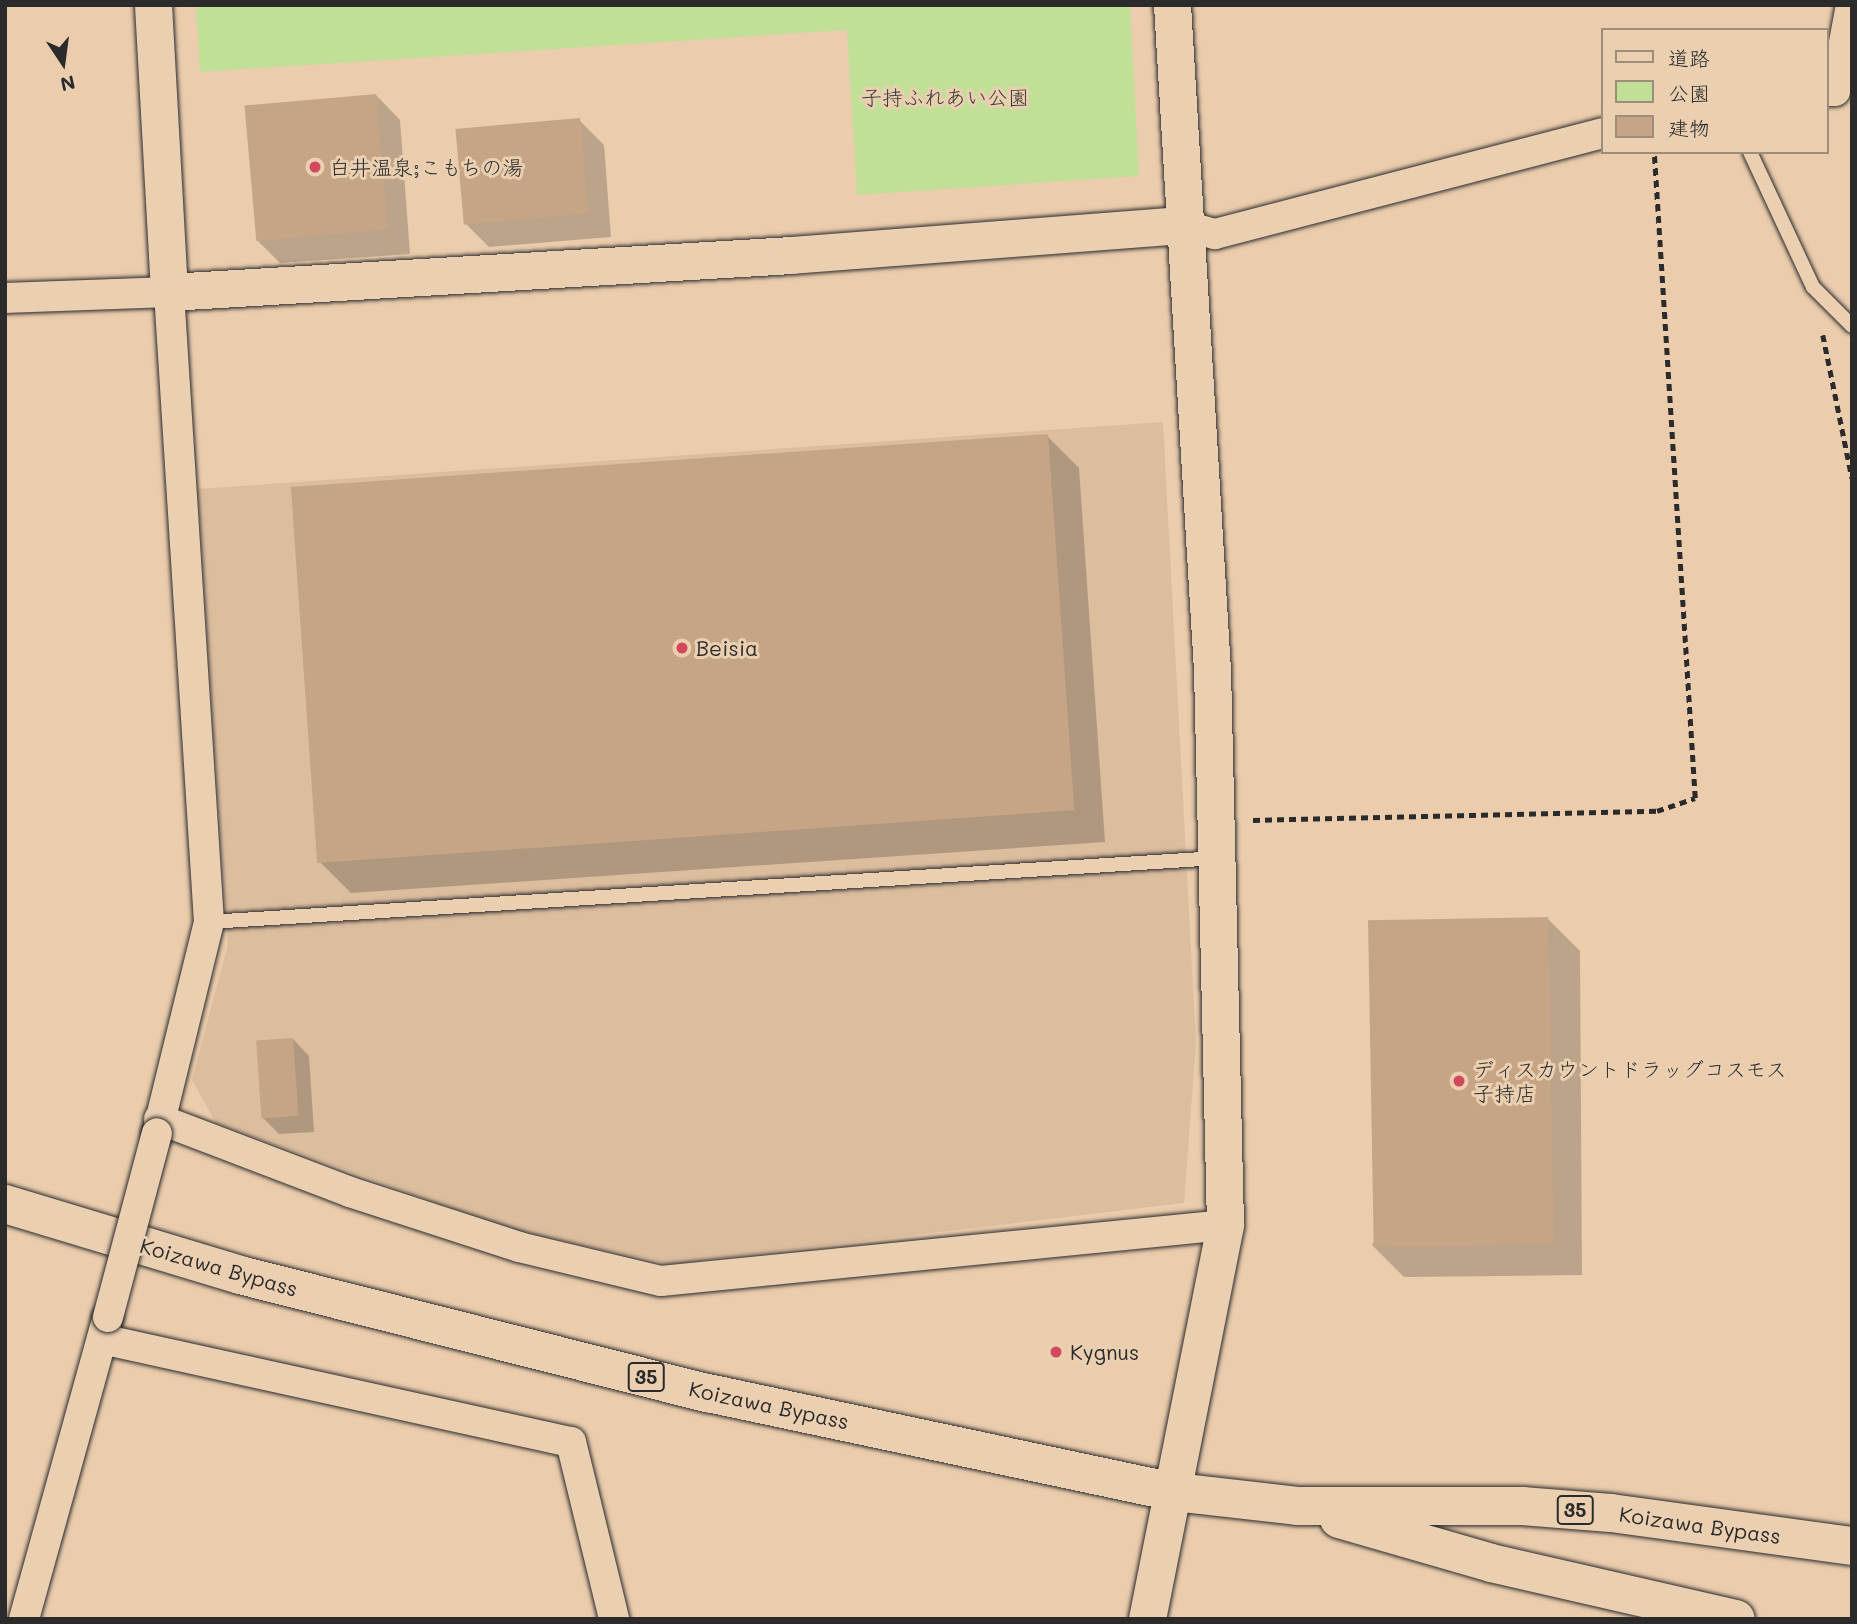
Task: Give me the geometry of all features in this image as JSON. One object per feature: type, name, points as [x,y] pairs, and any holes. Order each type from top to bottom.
[{"type":"main road","name":"Koizawa Bypass","points":[[5,1204],[240,1275],[708,1393],[1175,1492],[1297,1506],[1586,1511],[1852,1546]]},
{"type":"main road","name":"Koizawa Bypass","points":[[1297,1506],[1504,1567],[1736,1619]]},
{"type":"street","points":[[24,1619],[105,1328],[209,922],[153,5]]},
{"type":"street","points":[[1147,1619],[1175,1492],[1225,1225],[1212,670],[1183,225],[1172,5]]},
{"type":"street","points":[[1829,91],[1835,91],[1851,5]]},
{"type":"street","points":[[5,298],[169,292],[791,255],[1183,225],[1215,234],[1602,133]]},
{"type":"street","points":[[158,1126],[519,1247],[661,1281],[1225,1225]]},
{"type":"street","points":[[105,1328],[570,1442],[614,1619]]},
{"type":"lane","points":[[1751,154],[1813,287],[1852,326]]},
{"type":"lane","points":[[209,922],[1218,858]]},
{"type":"path","points":[[1217,821],[1657,811],[1695,798],[1654,154]]},
{"type":"path","points":[[1813,287],[1852,478]]},
{"type":"shaded area","points":[[1163,422],[1196,1044],[1184,1203],[670,1264],[509,1229],[216,1123],[192,1080],[228,944],[198,489]]},
{"type":"green space","name":"子持ふれあい公園","points":[[196,5],[1130,5],[1139,176],[857,195],[847,30],[200,72]]},
{"type":"building","name":"白井温泉;こもちの湯","points":[[376,94],[388,229],[256,241],[245,106]]},
{"type":"building","points":[[580,118],[588,214],[464,225],[455,129]]},
{"type":"building","name":"Beisia","points":[[1048,434],[1074,810],[317,863],[291,487]]},
{"type":"building","name":"ディスカウントドラッグコスモス 子持店","points":[[1548,917],[1554,1244],[1374,1247],[1368,920]]},
{"type":"building","points":[[293,1038],[298,1116],[262,1118],[256,1041]]},
{"type":"place","name":"白井温泉;こもちの湯","points":[[315,167]]},
{"type":"place","name":"Beisia","points":[[682,648]]},
{"type":"place","name":"ディスカウントドラッグコスモス 子持店","points":[[1459,1081]]},
{"type":"place","name":"Kygnus","points":[[1056,1352]]}]
